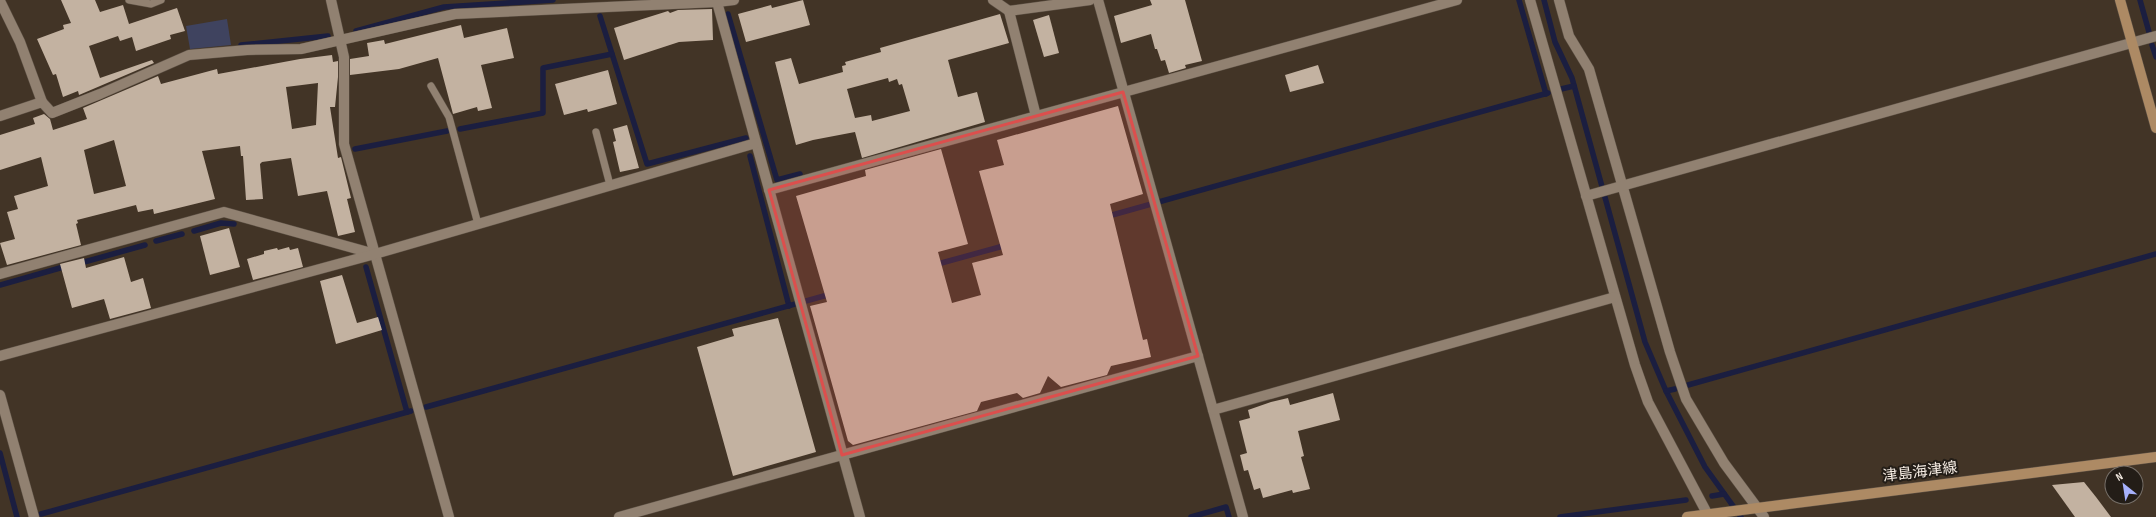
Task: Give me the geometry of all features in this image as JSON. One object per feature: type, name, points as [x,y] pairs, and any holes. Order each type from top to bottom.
[{"type":"main road","points":[[2120,0],[2156,128]]},
{"type":"main road","name":"津島海津線","points":[[1687,517],[1708,516],[2156,457]]},
{"type":"street","points":[[331,0],[344,56],[344,144],[448,517]]},
{"type":"street","points":[[0,1],[20,42],[42,102],[52,113],[100,94],[189,55],[247,50],[301,49],[455,14],[582,4],[717,2],[734,0]]},
{"type":"street","points":[[993,0],[1010,11],[1090,0]]},
{"type":"street","points":[[1098,0],[1243,517]]},
{"type":"street","points":[[769,190],[1457,0]]},
{"type":"street","points":[[1530,0],[1590,195],[1634,365],[1648,402],[1708,516]]},
{"type":"street","points":[[1559,0],[1569,36],[1589,69],[1619,186],[1686,399],[1752,509],[1764,517]]},
{"type":"street","points":[[717,2],[860,517]]},
{"type":"street","points":[[1010,11],[1036,116]]},
{"type":"street","points":[[1590,195],[2156,36]]},
{"type":"street","points":[[0,116],[42,102]]},
{"type":"street","points":[[0,356],[375,254],[756,143]]},
{"type":"street","points":[[0,274],[224,212],[375,254]]},
{"type":"street","points":[[1213,410],[1615,296]]},
{"type":"street","points":[[619,517],[1198,356]]},
{"type":"street","points":[[0,395],[34,517]]},
{"type":"lane","points":[[129,0],[151,4],[161,0]]},
{"type":"lane","points":[[431,86],[450,117],[478,224]]},
{"type":"lane","points":[[596,132],[610,185]]},
{"type":"highlighted area","points":[[1123,92],[1198,356],[842,455],[769,190]]},
{"type":"shaded area","points":[[227,19],[231,45],[190,49],[186,26]]},
{"type":"building","points":[[61,0],[95,0],[100,12],[123,5],[129,24],[177,8],[185,31],[170,35],[171,39],[136,51],[132,37],[120,41],[118,36],[89,46],[100,78],[152,60],[154,63],[79,95],[78,91],[63,97],[56,74],[53,75],[37,39],[64,29],[63,25],[71,23]]},
{"type":"building","points":[[803,0],[810,25],[746,42],[738,14],[771,5],[772,8]]},
{"type":"building","points":[[1150,0],[1185,0],[1202,61],[1185,65],[1186,68],[1169,73],[1165,60],[1161,61],[1157,49],[1155,49],[1151,34],[1121,43],[1114,16],[1152,5]]},
{"type":"building","points":[[712,9],[713,40],[679,42],[624,60],[614,28],[668,11],[670,13],[678,10]]},
{"type":"building","points":[[1000,14],[1009,43],[948,60],[958,97],[977,92],[985,122],[862,158],[855,132],[813,140],[796,145],[775,62],[791,58],[799,84],[843,72],[842,66],[846,65],[845,62],[881,52],[880,48]],"holes":[[[888,78],[889,82],[897,79],[899,85],[902,84],[910,111],[872,121],[871,115],[855,118],[847,89]]]},
{"type":"building","points":[[1049,15],[1059,53],[1044,57],[1033,20]]},
{"type":"building","points":[[461,25],[464,38],[507,28],[514,58],[481,65],[492,108],[478,111],[477,107],[453,114],[438,58],[399,69],[350,75],[350,59],[369,56],[367,43],[384,40],[385,44]]},
{"type":"building","points":[[332,55],[333,62],[338,61],[335,107],[330,107],[338,158],[341,157],[351,198],[347,199],[355,232],[338,236],[327,191],[298,196],[291,158],[262,162],[260,164],[263,199],[246,200],[243,156],[241,156],[240,146],[202,151],[215,199],[154,214],[153,209],[138,212],[136,205],[77,220],[78,223],[76,224],[81,245],[7,265],[0,243],[15,239],[7,212],[18,209],[14,196],[48,186],[41,157],[0,170],[0,135],[35,124],[33,118],[44,114],[50,119],[53,130],[87,119],[83,108],[158,76],[161,84],[217,69],[218,74],[300,59]],"holes":[[[318,83],[316,125],[292,129],[286,87]],[[114,140],[126,186],[94,194],[84,150]]]},
{"type":"building","points":[[1318,65],[1324,83],[1290,92],[1285,75]]},
{"type":"building","points":[[608,70],[617,104],[588,112],[587,109],[564,115],[555,84]]},
{"type":"building","points":[[1118,106],[1143,194],[1110,204],[1143,340],[1147,339],[1151,357],[1111,366],[1107,375],[1061,387],[1048,376],[1040,393],[1023,398],[1017,393],[981,402],[977,411],[853,445],[848,441],[810,306],[827,302],[796,196],[866,176],[865,170],[941,149],[968,244],[938,252],[952,303],[981,295],[972,263],[1003,255],[979,171],[1004,165],[997,140]]},
{"type":"building","points":[[627,125],[639,168],[620,172],[613,142],[616,141],[613,129]]},
{"type":"building","points":[[229,228],[240,267],[210,275],[200,236]]},
{"type":"building","points":[[289,247],[290,250],[298,248],[303,267],[253,280],[247,259],[264,254],[264,251],[277,248],[278,250]]},
{"type":"building","points":[[124,257],[131,282],[143,278],[151,308],[110,319],[104,299],[72,308],[60,264],[84,258],[86,268]]},
{"type":"building","points":[[342,275],[357,323],[378,317],[382,330],[336,344],[320,281]]},
{"type":"building","points":[[778,318],[816,452],[733,476],[697,347],[734,336],[732,329]]},
{"type":"building","points":[[1333,393],[1340,420],[1298,431],[1304,456],[1301,457],[1310,489],[1293,493],[1292,490],[1263,498],[1260,488],[1254,490],[1248,470],[1244,471],[1240,455],[1247,453],[1239,421],[1250,418],[1248,410],[1271,402],[1288,398],[1290,405]]},
{"type":"building","points":[[2084,482],[2111,517],[2075,517],[2052,485]]},
{"type":"waterway","points":[[356,31],[444,7],[553,0]]},
{"type":"waterway","points":[[1519,0],[1546,94]]},
{"type":"waterway","points":[[1544,0],[1555,42],[1572,78],[1645,342],[1666,391],[1705,467],[1741,517]]},
{"type":"waterway","points":[[2140,0],[2149,32]]},
{"type":"waterway","points":[[728,14],[777,180],[800,174]]},
{"type":"waterway","points":[[600,16],[647,164],[746,138]]},
{"type":"waterway","points":[[241,45],[328,36]]},
{"type":"waterway","points":[[2152,45],[2156,57]]},
{"type":"waterway","points":[[460,129],[543,113],[543,68],[612,54]]},
{"type":"waterway","points":[[1561,89],[1574,86]]},
{"type":"waterway","points":[[1105,217],[1548,93]]},
{"type":"waterway","points":[[355,149],[447,131]]},
{"type":"waterway","points":[[750,156],[789,306]]},
{"type":"waterway","points":[[194,231],[221,223],[234,224]]},
{"type":"waterway","points":[[156,241],[182,234]]},
{"type":"waterway","points":[[77,264],[145,245]]},
{"type":"waterway","points":[[934,265],[1007,245]]},
{"type":"waterway","points":[[1688,385],[2156,254]]},
{"type":"waterway","points":[[0,285],[67,266]]},
{"type":"waterway","points":[[366,267],[407,412]]},
{"type":"waterway","points":[[426,407],[831,294]]},
{"type":"waterway","points":[[1666,391],[1675,389]]},
{"type":"waterway","points":[[41,514],[411,411]]},
{"type":"waterway","points":[[0,453],[17,517]]},
{"type":"waterway","points":[[1712,496],[1724,494]]},
{"type":"waterway","points":[[1560,517],[1686,500]]},
{"type":"waterway","points":[[1191,517],[1226,507],[1229,517]]}]
